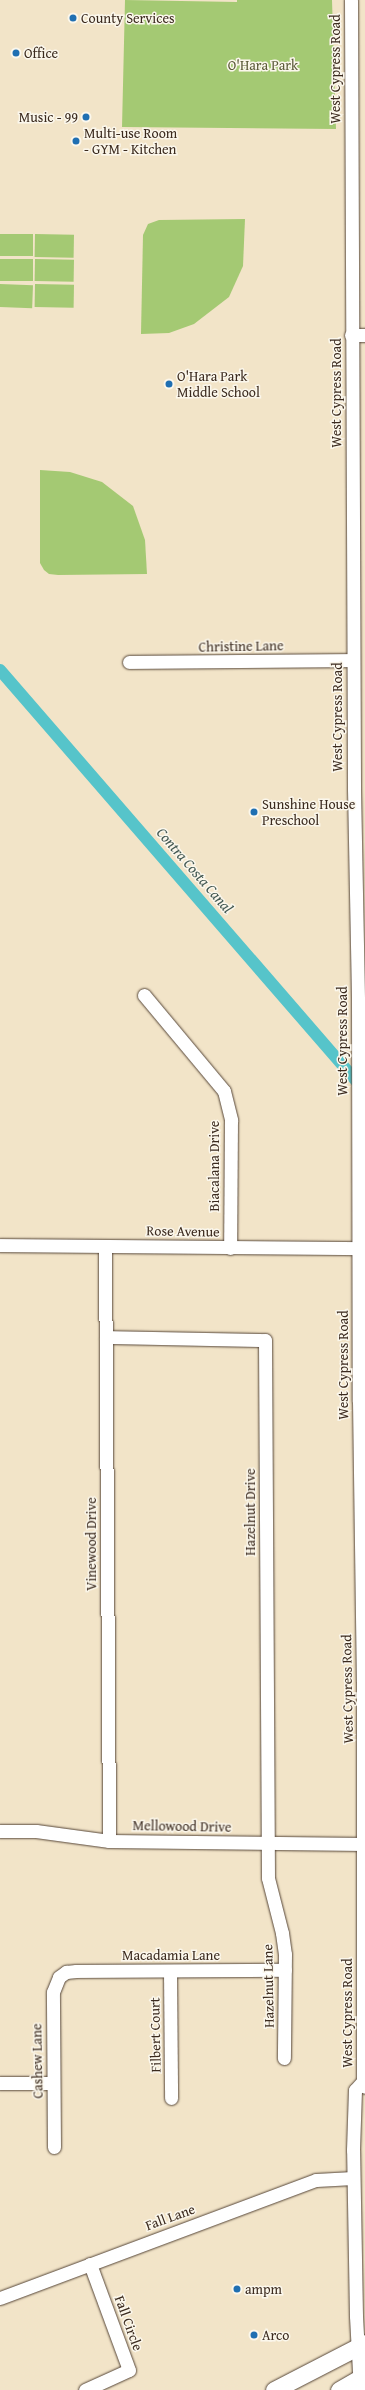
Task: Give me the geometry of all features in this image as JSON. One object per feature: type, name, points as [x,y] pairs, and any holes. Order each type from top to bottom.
[{"type":"main road","points":[[274,2390],[361,2345]]},
{"type":"main road","points":[[339,2390],[362,2381]]},
{"type":"street","name":"West Cypress Road","points":[[351,0],[353,660],[362,999],[358,1063],[358,1098],[362,1248],[364,1681],[364,2084],[355,2090],[353,2178],[362,2381]]},
{"type":"street","points":[[351,335],[365,335]]},
{"type":"street","name":"Christine Lane","points":[[129,662],[353,660]]},
{"type":"street","name":"Biacalana Drive","points":[[144,995],[224,1090],[231,1120],[230,1248]]},
{"type":"street","name":"Rose Avenue","points":[[0,1244],[230,1248],[362,1248]]},
{"type":"street","name":"Vinewood Drive","points":[[105,1246],[109,1841]]},
{"type":"street","name":"Hazelnut Drive","points":[[106,1337],[265,1340],[268,1843]]},
{"type":"street","name":"Mellowood Drive","points":[[0,1830],[36,1831],[109,1841],[364,1844]]},
{"type":"street","name":"Hazelnut Lane","points":[[268,1843],[268,1878],[282,1933],[285,1970],[284,2058]]},
{"type":"street","name":"Macadamia Lane","points":[[59,1977],[66,1972],[76,1971],[285,1970]]},
{"type":"street","name":"Filbert Court","points":[[170,1971],[172,2098]]},
{"type":"street","name":"Cashew Lane","points":[[54,2147],[53,1992],[59,1977]]},
{"type":"street","points":[[0,2083],[53,2083]]},
{"type":"street","name":"Fall Lane","points":[[0,2298],[316,2180],[353,2178]]},
{"type":"street","name":"Fall Circle","points":[[85,2390],[129,2370],[90,2264]]},
{"type":"green space","name":"O'Hara Park","points":[[125,0],[237,2],[237,0],[332,0],[336,129],[122,127]]},
{"type":"green space","points":[[245,219],[243,266],[229,297],[194,324],[169,333],[141,334],[143,235],[148,224],[159,220]]},
{"type":"green space","points":[[0,234],[33,234],[33,256],[0,256]]},
{"type":"green space","points":[[35,234],[74,235],[74,258],[35,257]]},
{"type":"green space","points":[[0,259],[33,259],[33,281],[0,281]]},
{"type":"green space","points":[[35,259],[74,260],[74,282],[35,281]]},
{"type":"green space","points":[[0,284],[33,285],[32,308],[0,307]]},
{"type":"green space","points":[[35,284],[74,285],[74,308],[35,307]]},
{"type":"green space","points":[[40,470],[70,472],[102,482],[133,506],[145,540],[147,574],[58,575],[49,574],[44,570],[40,563]]},
{"type":"waterway","name":"Contra Costa Canal","points":[[0,670],[365,1091]]},
{"type":"place","name":"County Services","points":[[73,18]]},
{"type":"place","name":"Office","points":[[16,53]]},
{"type":"place","name":"Music - 99","points":[[86,117]]},
{"type":"place","name":"Multi-use Room - GYM - Kitchen","points":[[76,141]]},
{"type":"place","name":"O'Hara Park Middle School","points":[[169,384]]},
{"type":"place","name":"Sunshine House Preschool","points":[[254,812]]},
{"type":"place","name":"ampm","points":[[237,2289]]},
{"type":"place","name":"Arco","points":[[254,2335]]}]
